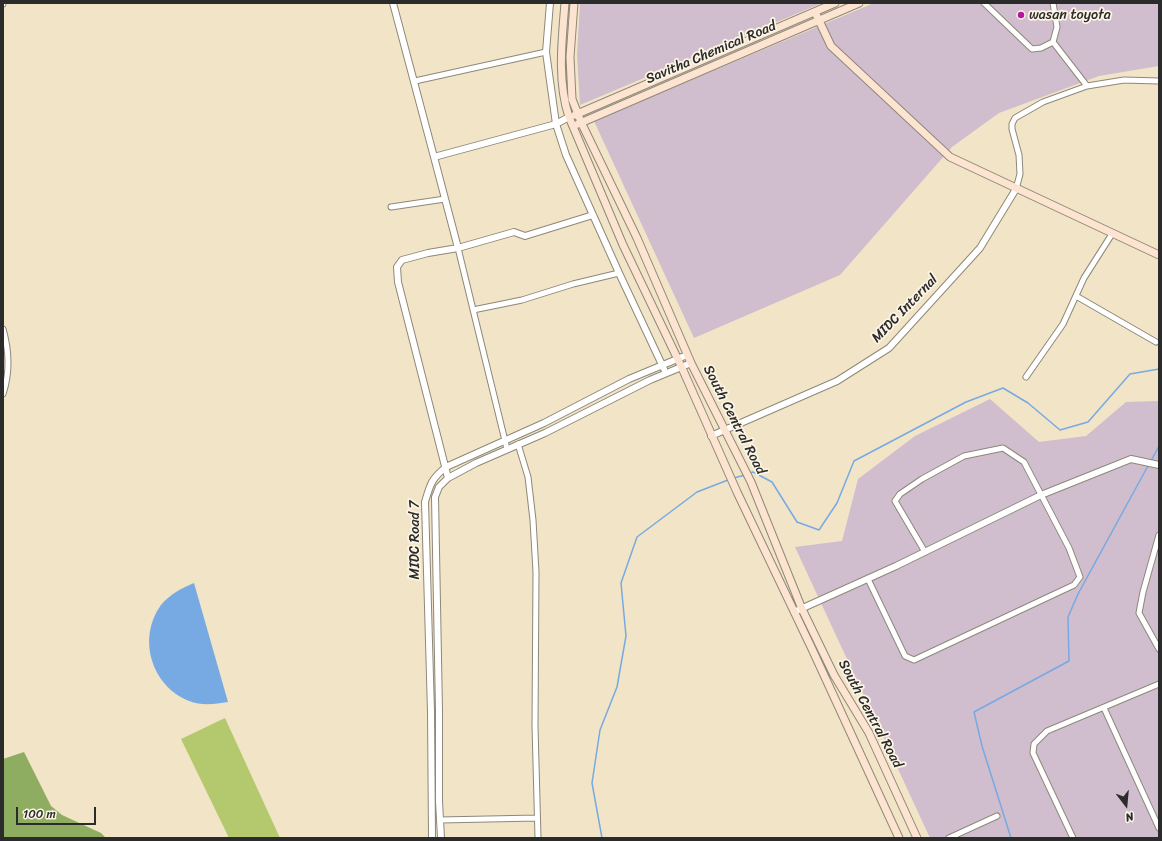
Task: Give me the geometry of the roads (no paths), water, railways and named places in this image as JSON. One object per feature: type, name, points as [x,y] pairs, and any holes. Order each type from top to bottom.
[{"type":"main road","name":"South Central Road","points":[[565,3],[561,57],[564,102],[572,126],[623,244],[682,368],[711,436],[898,838]]},
{"type":"main road","name":"South Central Road","points":[[574,3],[570,57],[572,99],[581,122],[637,238],[687,355],[747,474],[802,609],[834,675],[869,733],[917,838]]},
{"type":"main road","name":"Savitha Chemical Road","points":[[569,117],[835,3]]},
{"type":"main road","name":"Savitha Chemical Road","points":[[572,126],[859,3]]},
{"type":"main road","points":[[815,12],[831,46],[950,157],[1112,234],[1158,253]]},
{"type":"street","points":[[393,3],[415,81],[508,449]]},
{"type":"street","points":[[550,3],[546,52],[556,124],[566,155],[619,273],[667,374]]},
{"type":"street","points":[[984,3],[1032,49],[1041,48],[1053,42],[1057,27],[1053,3]]},
{"type":"street","points":[[1053,42],[1087,86]]},
{"type":"street","points":[[415,81],[546,52]]},
{"type":"street","points":[[1016,188],[1020,174],[1019,155],[1012,129],[1014,118],[1043,102],[1087,86],[1124,80],[1159,81]]},
{"type":"street","points":[[434,157],[556,124],[569,117]]},
{"type":"street","name":"MIDC Internal","points":[[711,436],[837,381],[889,348],[980,248],[1016,188]]},
{"type":"street","points":[[391,207],[445,199]]},
{"type":"street","points":[[448,478],[398,282],[397,267],[402,260],[428,253],[458,248],[514,232],[525,236],[593,214]]},
{"type":"street","points":[[1026,377],[1063,324],[1084,278],[1112,234]]},
{"type":"street","points":[[473,310],[522,300],[573,284],[619,273]]},
{"type":"street","points":[[1076,296],[1156,342]]},
{"type":"street","points":[[3,329],[7,343],[8,365],[3,394]]},
{"type":"street","name":"MIDC Road 7","points":[[432,838],[431,712],[425,502],[430,484],[437,474],[446,467],[544,423],[628,379],[687,355]]},
{"type":"street","name":"MIDC Road 7","points":[[441,838],[435,539],[435,498],[439,487],[448,478],[476,463],[545,433],[650,380],[691,363]]},
{"type":"street","points":[[518,444],[528,477],[533,520],[536,572],[535,726],[538,838]]},
{"type":"street","points":[[868,579],[905,656],[914,660],[1074,585],[1080,577],[1069,548],[1024,462],[1003,448],[964,456],[922,479],[900,494],[895,501],[925,552]]},
{"type":"street","points":[[794,612],[868,579],[1041,496],[1131,459],[1159,465]]},
{"type":"street","points":[[1159,536],[1144,587],[1139,613],[1159,649]]},
{"type":"street","points":[[426,538],[435,539]]},
{"type":"street","points":[[1073,838],[1033,752],[1034,744],[1047,731],[1159,684]]},
{"type":"street","points":[[1104,708],[1159,828]]},
{"type":"street","points":[[431,712],[439,712]]},
{"type":"street","points":[[950,838],[997,816]]},
{"type":"street","points":[[440,820],[537,818]]},
{"type":"water","points":[[194,583],[228,702],[199,704],[189,701],[176,694],[165,684],[157,673],[152,660],[149,646],[150,632],[154,618],[161,605],[181,589]]},
{"type":"waterway","points":[[749,473],[753,472],[772,482],[797,522],[819,530],[837,503],[854,461],[966,402],[1003,388],[1028,403],[1060,430],[1088,422],[1130,374],[1159,369]]},
{"type":"waterway","points":[[1151,461],[1159,446]]},
{"type":"waterway","points":[[1011,838],[982,746],[974,712],[1069,661],[1068,617],[1078,594],[1149,464]]},
{"type":"waterway","points":[[734,478],[745,475]]},
{"type":"waterway","points":[[602,838],[592,783],[600,730],[617,687],[626,636],[621,583],[637,537],[697,492],[728,480]]},
{"type":"place","name":"wasan toyota","points":[[1021,15]]}]
